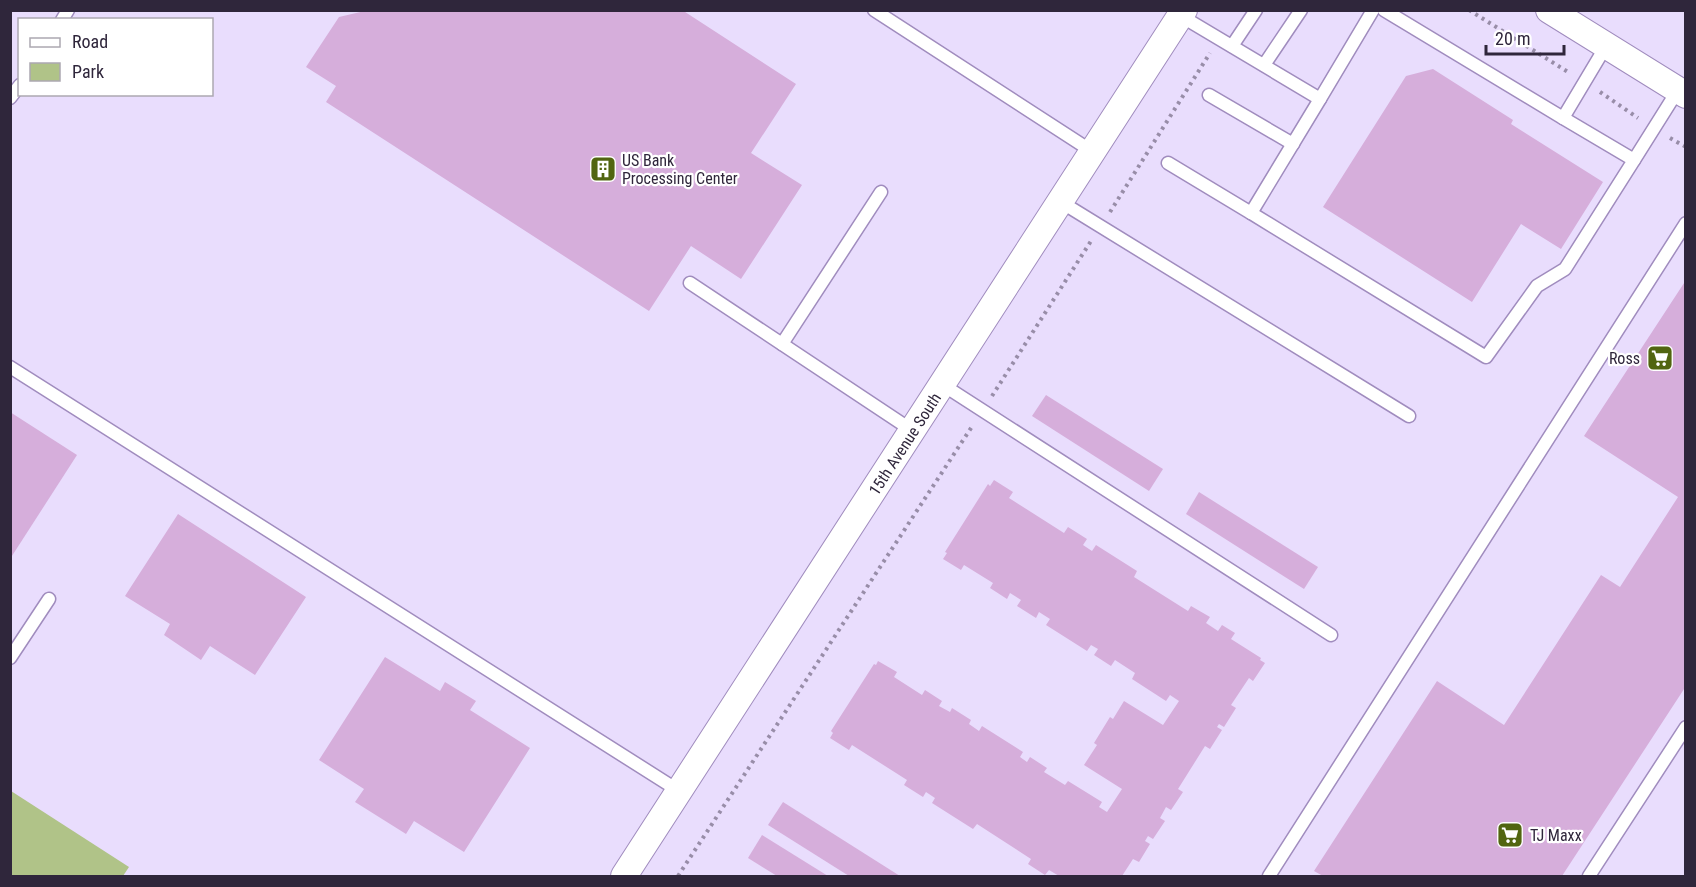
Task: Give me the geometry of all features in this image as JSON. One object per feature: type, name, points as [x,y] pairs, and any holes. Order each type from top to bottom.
[{"type":"street","name":"15th Avenue South","points":[[624,876],[1183,13]]},
{"type":"street","points":[[1565,14],[1606,46],[1682,93]]},
{"type":"lane","points":[[874,10],[1093,152]]},
{"type":"lane","points":[[1232,46],[1256,10]]},
{"type":"lane","points":[[1264,65],[1301,10]]},
{"type":"lane","points":[[1251,213],[1373,10]]},
{"type":"lane","points":[[1384,10],[1634,160]]},
{"type":"lane","points":[[1183,13],[1219,38],[1320,99]]},
{"type":"lane","points":[[1563,118],[1606,46]]},
{"type":"lane","points":[[1168,163],[1486,357],[1537,286],[1565,269],[1634,160],[1682,93]]},
{"type":"lane","points":[[1209,95],[1293,144]]},
{"type":"lane","points":[[782,344],[881,192]]},
{"type":"lane","points":[[1061,202],[1409,416]]},
{"type":"lane","points":[[1269,876],[1686,223]]},
{"type":"lane","points":[[690,283],[913,431]]},
{"type":"lane","points":[[10,367],[679,790]]},
{"type":"lane","points":[[943,385],[1331,635]]},
{"type":"lane","points":[[10,658],[49,599]]},
{"type":"lane","points":[[1589,876],[1686,727]]},
{"type":"path","points":[[678,876],[982,411],[1219,38]]},
{"type":"green space","points":[[11,791],[129,867],[123,876],[11,876]]},
{"type":"building","name":"US Bank Processing Center","points":[[369,10],[682,10],[796,84],[751,153],[802,185],[741,279],[691,246],[649,311],[326,102],[336,86],[306,67],[339,17]]},
{"type":"building","points":[[1433,69],[1513,120],[1511,124],[1603,182],[1561,249],[1521,224],[1472,302],[1323,207],[1406,76]]},
{"type":"building","points":[[1686,280],[1686,686],[1562,876],[1323,876],[1314,871],[1437,681],[1504,725],[1601,575],[1620,587],[1678,497],[1584,436]]},
{"type":"building","points":[[1046,395],[1163,469],[1149,491],[1032,416]]},
{"type":"building","points":[[10,412],[77,455],[10,559]]},
{"type":"building","points":[[994,480],[1013,492],[1009,498],[1064,533],[1068,527],[1087,539],[1083,545],[1092,551],[1096,545],[1137,571],[1134,577],[1188,611],[1191,606],[1210,617],[1206,623],[1218,631],[1222,625],[1235,633],[1231,639],[1265,663],[1253,681],[1249,678],[1231,705],[1236,708],[1224,727],[1219,724],[1217,727],[1222,730],[1210,749],[1205,746],[1178,789],[1183,792],[1171,810],[1166,807],[1160,818],[1165,821],[1153,839],[1148,836],[1145,841],[1150,844],[1139,862],[1133,859],[1122,876],[1059,876],[1049,870],[1045,875],[1028,864],[1031,859],[977,824],[973,829],[932,803],[935,798],[926,792],[923,797],[904,785],[907,780],[852,745],[849,750],[830,738],[833,733],[831,731],[878,661],[897,672],[894,677],[922,695],[925,690],[942,701],[939,706],[950,712],[952,708],[971,720],[969,724],[979,731],[982,726],[1023,752],[1020,757],[1027,762],[1030,757],[1047,768],[1044,772],[1065,785],[1068,781],[1102,802],[1099,807],[1107,812],[1122,789],[1084,765],[1097,745],[1094,743],[1110,717],[1113,719],[1124,701],[1163,725],[1179,701],[1170,695],[1166,701],[1132,679],[1135,673],[1115,660],[1111,666],[1094,655],[1098,649],[1091,645],[1087,651],[1046,625],[1050,619],[1039,612],[1036,618],[1017,606],[1021,600],[1010,593],[1007,599],[990,588],[993,583],[964,565],[961,570],[943,559],[947,553],[945,552],[988,484],[990,486]]},
{"type":"building","points":[[1199,492],[1318,567],[1304,589],[1186,514]]},
{"type":"building","points":[[178,514],[306,597],[255,675],[210,646],[201,660],[164,635],[170,624],[125,596]]},
{"type":"building","points":[[385,657],[440,691],[445,682],[476,701],[470,710],[530,748],[464,852],[414,821],[406,834],[355,802],[364,789],[319,760]]},
{"type":"building","points":[[783,802],[900,876],[849,876],[768,825]]},
{"type":"building","points":[[762,835],[828,876],[777,876],[748,858]]},
{"type":"place","name":"US Bank Processing Center","points":[[603,169]]},
{"type":"place","name":"Ross","points":[[1660,358]]},
{"type":"place","name":"TJ Maxx","points":[[1510,835]]}]
